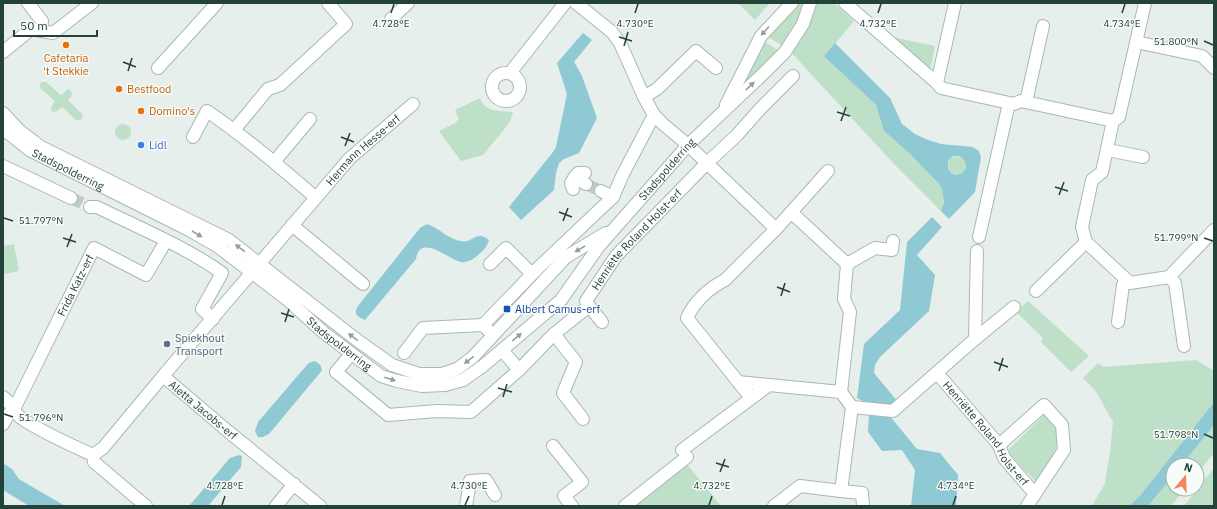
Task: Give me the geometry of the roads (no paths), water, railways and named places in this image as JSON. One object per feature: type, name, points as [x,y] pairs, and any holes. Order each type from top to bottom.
[{"type":"street","points":[[28,3],[42,21],[41,31]]},
{"type":"street","points":[[3,52],[31,29],[53,33],[92,3]]},
{"type":"street","points":[[158,68],[217,3]]},
{"type":"street","points":[[234,130],[268,90],[280,85],[346,24],[328,3]]},
{"type":"street","points":[[391,19],[408,3]]},
{"type":"street","points":[[510,73],[565,3]]},
{"type":"street","points":[[576,3],[612,32],[625,53],[644,97],[654,115],[688,145],[776,229]]},
{"type":"street","name":"Stadspolderring","points":[[722,113],[761,36],[792,3]]},
{"type":"street","name":"Stadspolderring","points":[[3,114],[20,131],[42,147],[224,237],[289,301],[351,354],[381,376],[422,386],[445,385],[463,380],[483,366],[561,300],[599,246],[688,145],[785,52],[803,24],[810,3]]},
{"type":"street","points":[[845,3],[941,88],[1014,104],[1021,101],[1113,121],[1119,117],[1145,3]]},
{"type":"street","points":[[937,84],[955,3]]},
{"type":"street","points":[[1026,102],[1043,26]]},
{"type":"street","points":[[1136,42],[1202,56],[1212,63]]},
{"type":"street","points":[[644,97],[657,89],[696,51],[716,68]]},
{"type":"street","name":"Henriëtte Roland Holst-erf","points":[[554,334],[589,306],[586,301],[616,256],[707,163],[737,135],[760,109],[793,76]]},
{"type":"street","points":[[979,237],[1009,102]]},
{"type":"street","name":"Hermann Hesse-erf","points":[[256,268],[350,158],[413,104]]},
{"type":"street","points":[[192,137],[206,111],[234,130],[274,162],[315,198]]},
{"type":"street","points":[[404,353],[423,328],[483,325],[534,272],[613,197],[622,174],[654,115]]},
{"type":"street","points":[[274,162],[310,119]]},
{"type":"street","points":[[1113,121],[1108,150],[1102,172],[1092,180],[1082,227],[1086,242],[1130,283],[1169,277],[1213,234]]},
{"type":"street","name":"Stadspolderring","points":[[3,130],[31,151],[189,230],[256,268],[392,365],[419,374],[442,374],[457,368],[473,357],[566,257],[614,228]]},
{"type":"street","points":[[1108,150],[1143,157]]},
{"type":"street","points":[[3,166],[71,198]]},
{"type":"street","points":[[751,398],[687,318],[693,305],[716,284],[725,280],[792,213],[828,171]]},
{"type":"street","points":[[601,191],[613,197]]},
{"type":"street","points":[[90,207],[97,207],[166,241],[222,273],[202,309],[213,319]]},
{"type":"street","points":[[792,213],[847,264]]},
{"type":"street","points":[[292,225],[363,284]]},
{"type":"street","name":"Frida Katz-erf","points":[[13,411],[94,248],[146,275],[166,241]]},
{"type":"street","points":[[847,264],[875,248],[892,250],[893,241]]},
{"type":"street","points":[[1036,291],[1086,242]]},
{"type":"street","points":[[490,264],[506,248],[534,272]]},
{"type":"street","points":[[975,339],[977,251]]},
{"type":"street","points":[[841,491],[852,407],[841,392],[850,312],[844,299],[847,264]]},
{"type":"street","name":"Aletta Jacobs-erf","points":[[256,268],[163,376],[320,506]]},
{"type":"street","points":[[1169,277],[1175,283],[1184,346]]},
{"type":"street","points":[[1118,322],[1123,285],[1126,280]]},
{"type":"street","points":[[589,306],[602,322]]},
{"type":"street","name":"Henriëtte Roland Holst-erf","points":[[852,407],[893,411],[1014,307]]},
{"type":"street","points":[[483,325],[493,335]]},
{"type":"street","points":[[351,354],[336,372],[388,415],[437,411],[471,412],[519,370],[554,334],[576,362],[563,393],[583,419]]},
{"type":"street","points":[[502,350],[519,370]]},
{"type":"street","name":"Henriëtte Roland Holst-erf","points":[[937,373],[999,445],[1004,458],[1036,494]]},
{"type":"street","points":[[93,455],[103,448],[163,376]]},
{"type":"street","points":[[738,382],[841,392]]},
{"type":"street","points":[[626,506],[684,453],[769,385]]},
{"type":"street","points":[[3,397],[20,418],[93,455]]},
{"type":"street","name":"Henriëtte Roland Holst-erf","points":[[999,445],[1044,405],[1062,424],[1064,450],[1027,506]]},
{"type":"street","points":[[3,424],[8,415],[13,411]]},
{"type":"street","points":[[553,446],[582,482],[564,496],[572,506]]},
{"type":"street","points":[[93,455],[94,462],[146,506]]},
{"type":"street","points":[[466,506],[470,481],[486,480],[495,495]]},
{"type":"street","points":[[276,506],[294,484]]},
{"type":"street","points":[[774,506],[800,486],[862,493],[864,506]]},
{"type":"water","points":[[583,33],[592,40],[574,62],[582,76],[597,118],[579,153],[564,159],[559,163],[554,190],[521,220],[509,207],[556,147],[567,94],[557,63]]},
{"type":"water","points":[[835,43],[890,98],[902,124],[915,134],[941,144],[973,147],[979,151],[981,157],[975,192],[949,219],[941,211],[944,202],[942,190],[939,184],[911,155],[884,131],[876,105],[824,56]],"holes":[[[953,156],[960,156],[965,161],[966,168],[962,173],[954,174],[950,172],[948,168],[948,161]]]},
{"type":"water","points":[[932,217],[942,227],[917,255],[935,275],[929,311],[880,357],[875,365],[874,373],[898,402],[894,406],[890,406],[864,401],[857,398],[864,344],[900,310],[907,242]]},
{"type":"water","points":[[427,224],[456,240],[468,241],[481,236],[489,240],[482,252],[466,262],[455,260],[429,248],[423,248],[419,252],[416,259],[365,320],[360,318],[356,313],[358,306],[420,228]]},
{"type":"water","points":[[314,361],[320,364],[322,370],[269,434],[263,437],[258,437],[255,431],[258,422],[306,366]]},
{"type":"water","points":[[1214,402],[1214,425],[1188,457],[1171,457]]},
{"type":"water","points":[[869,413],[889,415],[917,449],[940,453],[958,475],[956,506],[911,506],[915,470],[902,450],[882,451],[868,432]]},
{"type":"water","points":[[239,455],[242,456],[241,467],[208,506],[189,506],[230,458]]},
{"type":"water","points":[[3,464],[12,469],[19,479],[65,506],[29,506],[3,490]]},
{"type":"water","points":[[1165,464],[1165,486],[1148,506],[1129,506],[1140,496]]},
{"type":"tunnel","points":[[586,184],[601,191]]},
{"type":"tunnel","points":[[71,198],[90,207]]},
{"type":"place","name":"Cafetaria 't Stekkie","points":[[66,45]]},
{"type":"place","name":"Bestfood","points":[[119,89]]},
{"type":"place","name":"Domino's","points":[[141,111]]},
{"type":"place","name":"Lidl","points":[[141,145]]},
{"type":"place","name":"Albert Camus-erf","points":[[507,309]]},
{"type":"place","name":"Spiekhout Transport","points":[[167,344]]}]
